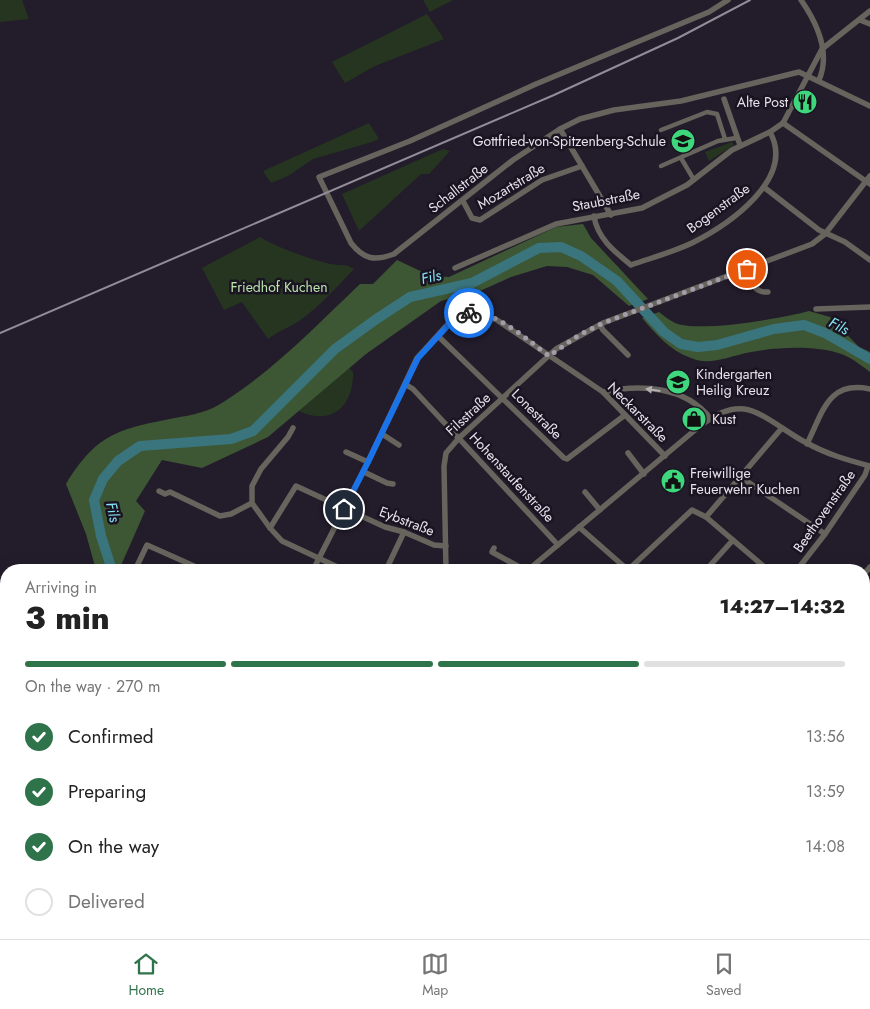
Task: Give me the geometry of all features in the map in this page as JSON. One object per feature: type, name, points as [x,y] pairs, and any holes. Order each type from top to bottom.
[{"type":"street","name":"Schallstraße","points":[[728,0],[709,12],[580,66],[410,141],[319,177],[351,243],[364,256],[373,260],[394,254],[513,160],[560,129],[580,119],[614,110],[681,101],[795,72],[807,74]]},
{"type":"street","points":[[801,0],[819,29],[823,68],[819,80]]},
{"type":"street","name":"Staubstraße","points":[[455,268],[556,224],[611,214],[658,202],[694,180],[740,145],[770,132],[783,122],[807,74],[822,50],[870,11]]},
{"type":"street","points":[[860,20],[870,24]]},
{"type":"street","points":[[807,74],[870,106]]},
{"type":"street","points":[[724,99],[740,145]]},
{"type":"street","points":[[661,130],[707,112],[717,114],[728,110]]},
{"type":"street","points":[[717,114],[725,140]]},
{"type":"street","points":[[783,122],[868,183]]},
{"type":"street","points":[[560,129],[611,214]]},
{"type":"street","name":"Bogenstraße","points":[[594,216],[595,224],[604,240],[631,265],[693,242],[753,201],[765,188],[773,170],[776,155],[775,143],[770,132]]},
{"type":"street","points":[[661,166],[725,140],[736,138]]},
{"type":"street","points":[[681,158],[694,180]]},
{"type":"street","name":"Mozartstraße","points":[[463,201],[472,218],[480,220],[542,180],[582,166]]},
{"type":"street","name":"Filsstraße","points":[[446,564],[445,459],[459,438],[549,356],[571,340],[600,325],[632,312],[812,244],[825,234],[868,183],[870,176]]},
{"type":"street","points":[[765,188],[825,234],[845,242],[869,256]]},
{"type":"street","points":[[747,269],[756,290],[768,292]]},
{"type":"street","points":[[816,309],[870,307]]},
{"type":"street","name":"Neckarstraße","points":[[316,564],[364,472],[418,358],[457,317],[474,312],[497,320],[603,392],[666,456]]},
{"type":"street","points":[[600,325],[602,330],[628,355]]},
{"type":"street","name":"Lonestraße","points":[[438,336],[561,456],[567,458],[625,415]]},
{"type":"street","name":"Hohenstaufenstraße","points":[[406,384],[413,389],[558,545]]},
{"type":"street","points":[[807,444],[830,399],[840,390],[850,387],[870,389]]},
{"type":"street","points":[[603,392],[639,388],[672,393],[692,400],[710,418]]},
{"type":"street","points":[[536,563],[710,418],[727,411],[744,409],[760,414],[781,429],[830,455],[869,466]]},
{"type":"street","points":[[294,428],[261,469],[252,486],[252,503],[282,541],[332,564]]},
{"type":"street","points":[[706,518],[742,478],[781,429]]},
{"type":"street","points":[[382,434],[399,445]]},
{"type":"street","points":[[346,452],[368,462]]},
{"type":"street","points":[[628,453],[644,474]]},
{"type":"street","name":"Beethovenstraße","points":[[802,564],[825,534],[865,475],[869,466]]},
{"type":"street","points":[[364,472],[393,484]]},
{"type":"street","points":[[742,478],[825,534]]},
{"type":"street","name":"Eybstraße","points":[[270,528],[296,486],[385,527],[404,532],[434,544],[446,546]]},
{"type":"street","points":[[159,491],[165,494],[170,492],[220,516],[231,514],[252,503]]},
{"type":"street","points":[[585,492],[600,510]]},
{"type":"street","points":[[634,564],[688,511],[697,511],[761,564]]},
{"type":"street","points":[[579,527],[621,564]]},
{"type":"street","points":[[389,564],[404,532]]},
{"type":"street","points":[[711,564],[732,540]]},
{"type":"street","points":[[138,564],[147,545],[190,564]]},
{"type":"street","points":[[494,548],[492,552],[515,564]]},
{"type":"green space","points":[[0,0],[22,0],[29,19],[0,22]]},
{"type":"green space","points":[[423,0],[453,0],[430,12]]},
{"type":"green space","points":[[427,14],[444,39],[375,66],[345,83],[332,62]]},
{"type":"green space","points":[[369,123],[379,139],[313,159],[288,176],[271,183],[263,171]]},
{"type":"green space","points":[[732,142],[734,145],[709,161],[705,152]]},
{"type":"green space","points":[[443,149],[450,151],[429,174],[421,174],[359,231],[342,194]]},
{"type":"green space","points":[[583,224],[591,238],[648,299],[629,306],[593,275],[567,267],[547,266],[511,277],[480,291],[441,301],[366,354],[268,437],[202,468],[162,460],[136,501],[145,511],[122,564],[94,564],[86,534],[66,484],[77,467],[99,444],[124,430],[194,414],[219,405],[278,361],[360,284],[373,284],[397,260],[431,276],[449,277],[556,227]]},
{"type":"green space","name":"Friedhof Kuchen","points":[[260,237],[304,256],[354,269],[328,296],[299,321],[268,339],[242,302],[224,310],[202,268]]},
{"type":"green space","points":[[809,311],[830,317],[859,347],[870,352],[870,372],[848,357],[812,348],[770,349],[719,360],[698,360],[676,351],[658,336],[642,318],[659,312],[675,323],[686,326],[702,326],[762,321]]},
{"type":"green space","points":[[338,357],[353,372],[350,394],[345,403],[339,410],[322,416],[299,411],[291,393]]},
{"type":"waterway","name":"Fils","points":[[110,564],[101,536],[94,500],[103,479],[118,461],[140,446],[231,439],[253,431],[335,349],[410,297],[472,283],[539,248],[561,247],[581,256],[617,281],[664,332],[681,344],[698,347],[717,345],[774,329],[804,325],[825,333],[870,359]]},
{"type":"railway","points":[[0,333],[554,95],[678,38],[750,0]]},
{"type":"way so far","points":[[469,313],[480,313],[497,320],[549,356],[556,349],[603,323],[747,269]]},
{"type":"place","name":"Alte Post","points":[[805,102]]},
{"type":"place","name":"Gottfried-von-Spitzenberg-Schule","points":[[683,141]]},
{"type":"place","name":"Kindergarten Heilig Kreuz","points":[[678,382]]},
{"type":"place","name":"Kust","points":[[694,419]]},
{"type":"place","name":"Freiwillige Feuerwehr Kuchen","points":[[673,481]]},
{"type":"route","points":[[344,509],[418,358],[447,325],[457,317],[469,313]]}]
